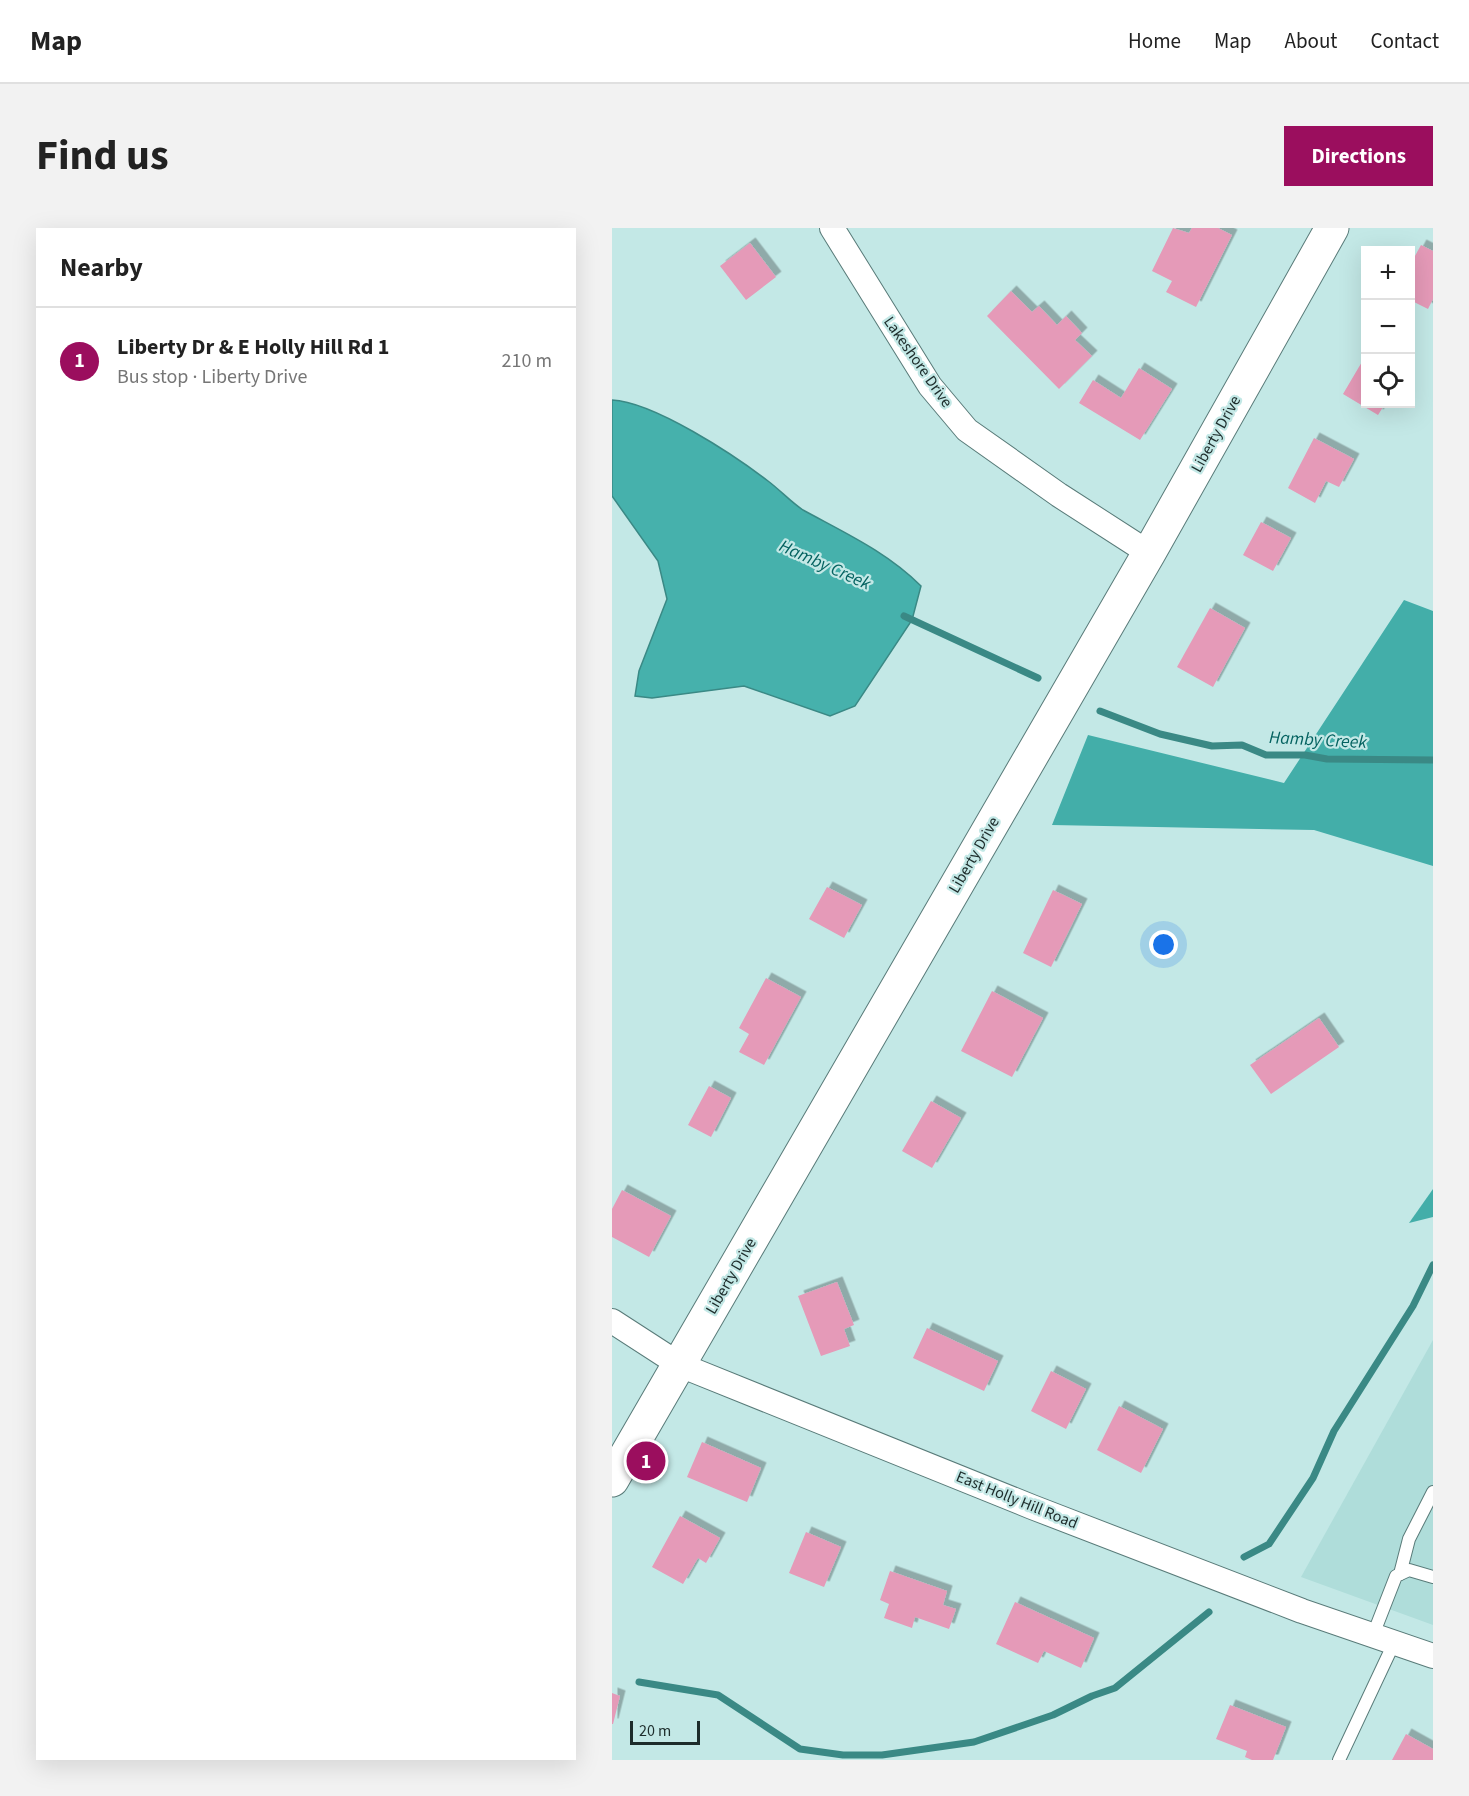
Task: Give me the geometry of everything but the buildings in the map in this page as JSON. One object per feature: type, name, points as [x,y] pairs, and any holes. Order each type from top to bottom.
[{"type":"street","name":"Lakeshore Drive","points":[[832,228],[930,386],[967,429],[1059,495],[1149,553]]},
{"type":"street","name":"Liberty Drive","points":[[612,1480],[1149,553],[1332,228]]},
{"type":"street","name":"East Holly Hill Road","points":[[612,1321],[680,1365],[1032,1507],[1433,1656]]},
{"type":"lane","points":[[1400,1574],[1408,1539],[1433,1492]]},
{"type":"lane","points":[[1339,1760],[1383,1639],[1396,1576],[1409,1570],[1433,1577]]},
{"type":"shaded area","points":[[1404,600],[1433,611],[1433,866],[1314,830],[1052,825],[1088,735],[1284,783]]},
{"type":"shaded area","points":[[1433,1189],[1433,1217],[1409,1223]]},
{"type":"shaded area","points":[[1433,1340],[1433,1625],[1301,1577]]},
{"type":"water","points":[[612,400],[649,410],[715,444],[768,481],[803,510],[880,553],[921,586],[912,620],[855,706],[830,716],[744,686],[652,698],[635,696],[639,671],[667,599],[658,561],[612,496]]},
{"type":"waterway","name":"Hamby Creek","points":[[904,616],[1038,678]]},
{"type":"waterway","name":"Hamby Creek","points":[[1100,711],[1160,734],[1212,746],[1242,745],[1266,755],[1305,755],[1327,759],[1433,760]]},
{"type":"waterway","points":[[1244,1557],[1269,1544],[1313,1478],[1334,1431],[1413,1306],[1433,1265]]},
{"type":"waterway","points":[[639,1682],[718,1695],[800,1749],[843,1755],[882,1755],[974,1742],[1053,1715],[1092,1696],[1115,1688],[1209,1612]]},
{"type":"place","name":"Liberty Dr & E Holly Hill Rd 1","points":[[646,1461]]}]
